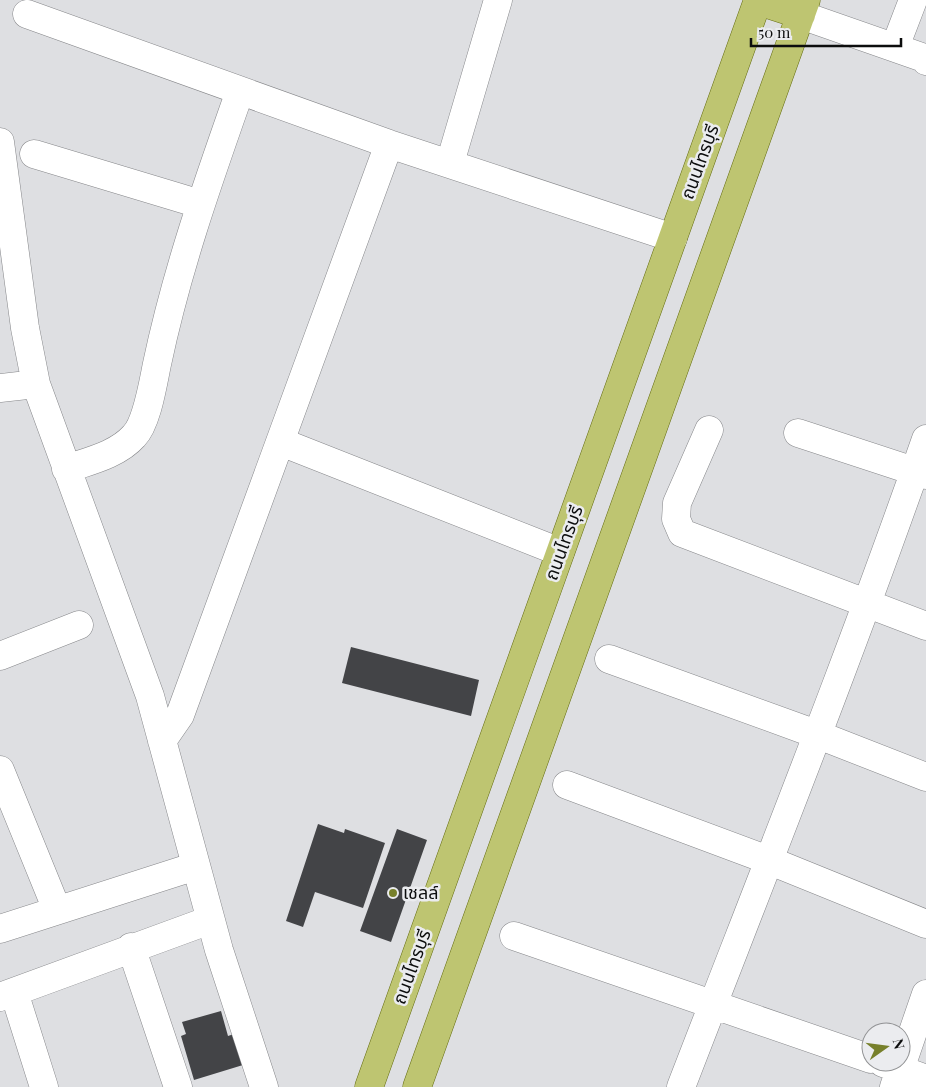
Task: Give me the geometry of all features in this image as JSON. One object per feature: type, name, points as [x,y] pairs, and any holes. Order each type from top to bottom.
[{"type":"main road","points":[[417,1087],[804,7],[758,1]]},
{"type":"main road","name":"ถนนไทรบุรี","points":[[370,1087],[758,1]]},
{"type":"street","points":[[450,163],[498,0]]},
{"type":"street","points":[[895,46],[913,0]]},
{"type":"street","points":[[804,7],[925,59]]},
{"type":"street","points":[[26,14],[390,144],[673,238]]},
{"type":"street","points":[[66,469],[106,455],[136,435],[149,404],[170,300],[200,204],[240,91]]},
{"type":"street","points":[[0,142],[25,328],[36,384],[144,677],[210,920],[264,1087]]},
{"type":"street","points":[[162,742],[180,715],[390,144]]},
{"type":"street","points":[[34,154],[200,204]]},
{"type":"street","points":[[0,388],[36,384]]},
{"type":"street","points":[[709,430],[677,503],[676,520],[682,533],[869,602],[926,626]]},
{"type":"street","points":[[798,433],[920,473]]},
{"type":"street","points":[[681,1087],[816,734],[920,473],[926,439]]},
{"type":"street","points":[[281,442],[560,552]]},
{"type":"street","points":[[0,656],[78,624]]},
{"type":"street","points":[[609,659],[816,734],[926,777]]},
{"type":"street","points":[[0,770],[57,910]]},
{"type":"street","points":[[568,785],[768,860],[926,924]]},
{"type":"street","points":[[0,929],[196,866]]},
{"type":"street","points":[[44,1087],[7,994],[131,947],[210,920]]},
{"type":"street","points":[[514,936],[861,1055]]},
{"type":"street","points":[[131,947],[178,1087]]},
{"type":"street","points":[[926,994],[891,1073],[926,1079]]},
{"type":"building","points":[[351,647],[479,680],[471,716],[342,683]]},
{"type":"building","points":[[318,824],[344,833],[345,829],[385,843],[363,908],[315,892],[303,927],[286,921]]},
{"type":"building","points":[[397,829],[427,840],[391,942],[360,931]]},
{"type":"building","points":[[221,1011],[228,1036],[234,1034],[243,1065],[194,1080],[181,1036],[186,1034],[182,1022]]},
{"type":"place","name":"เชลล์","points":[[393,893]]}]
